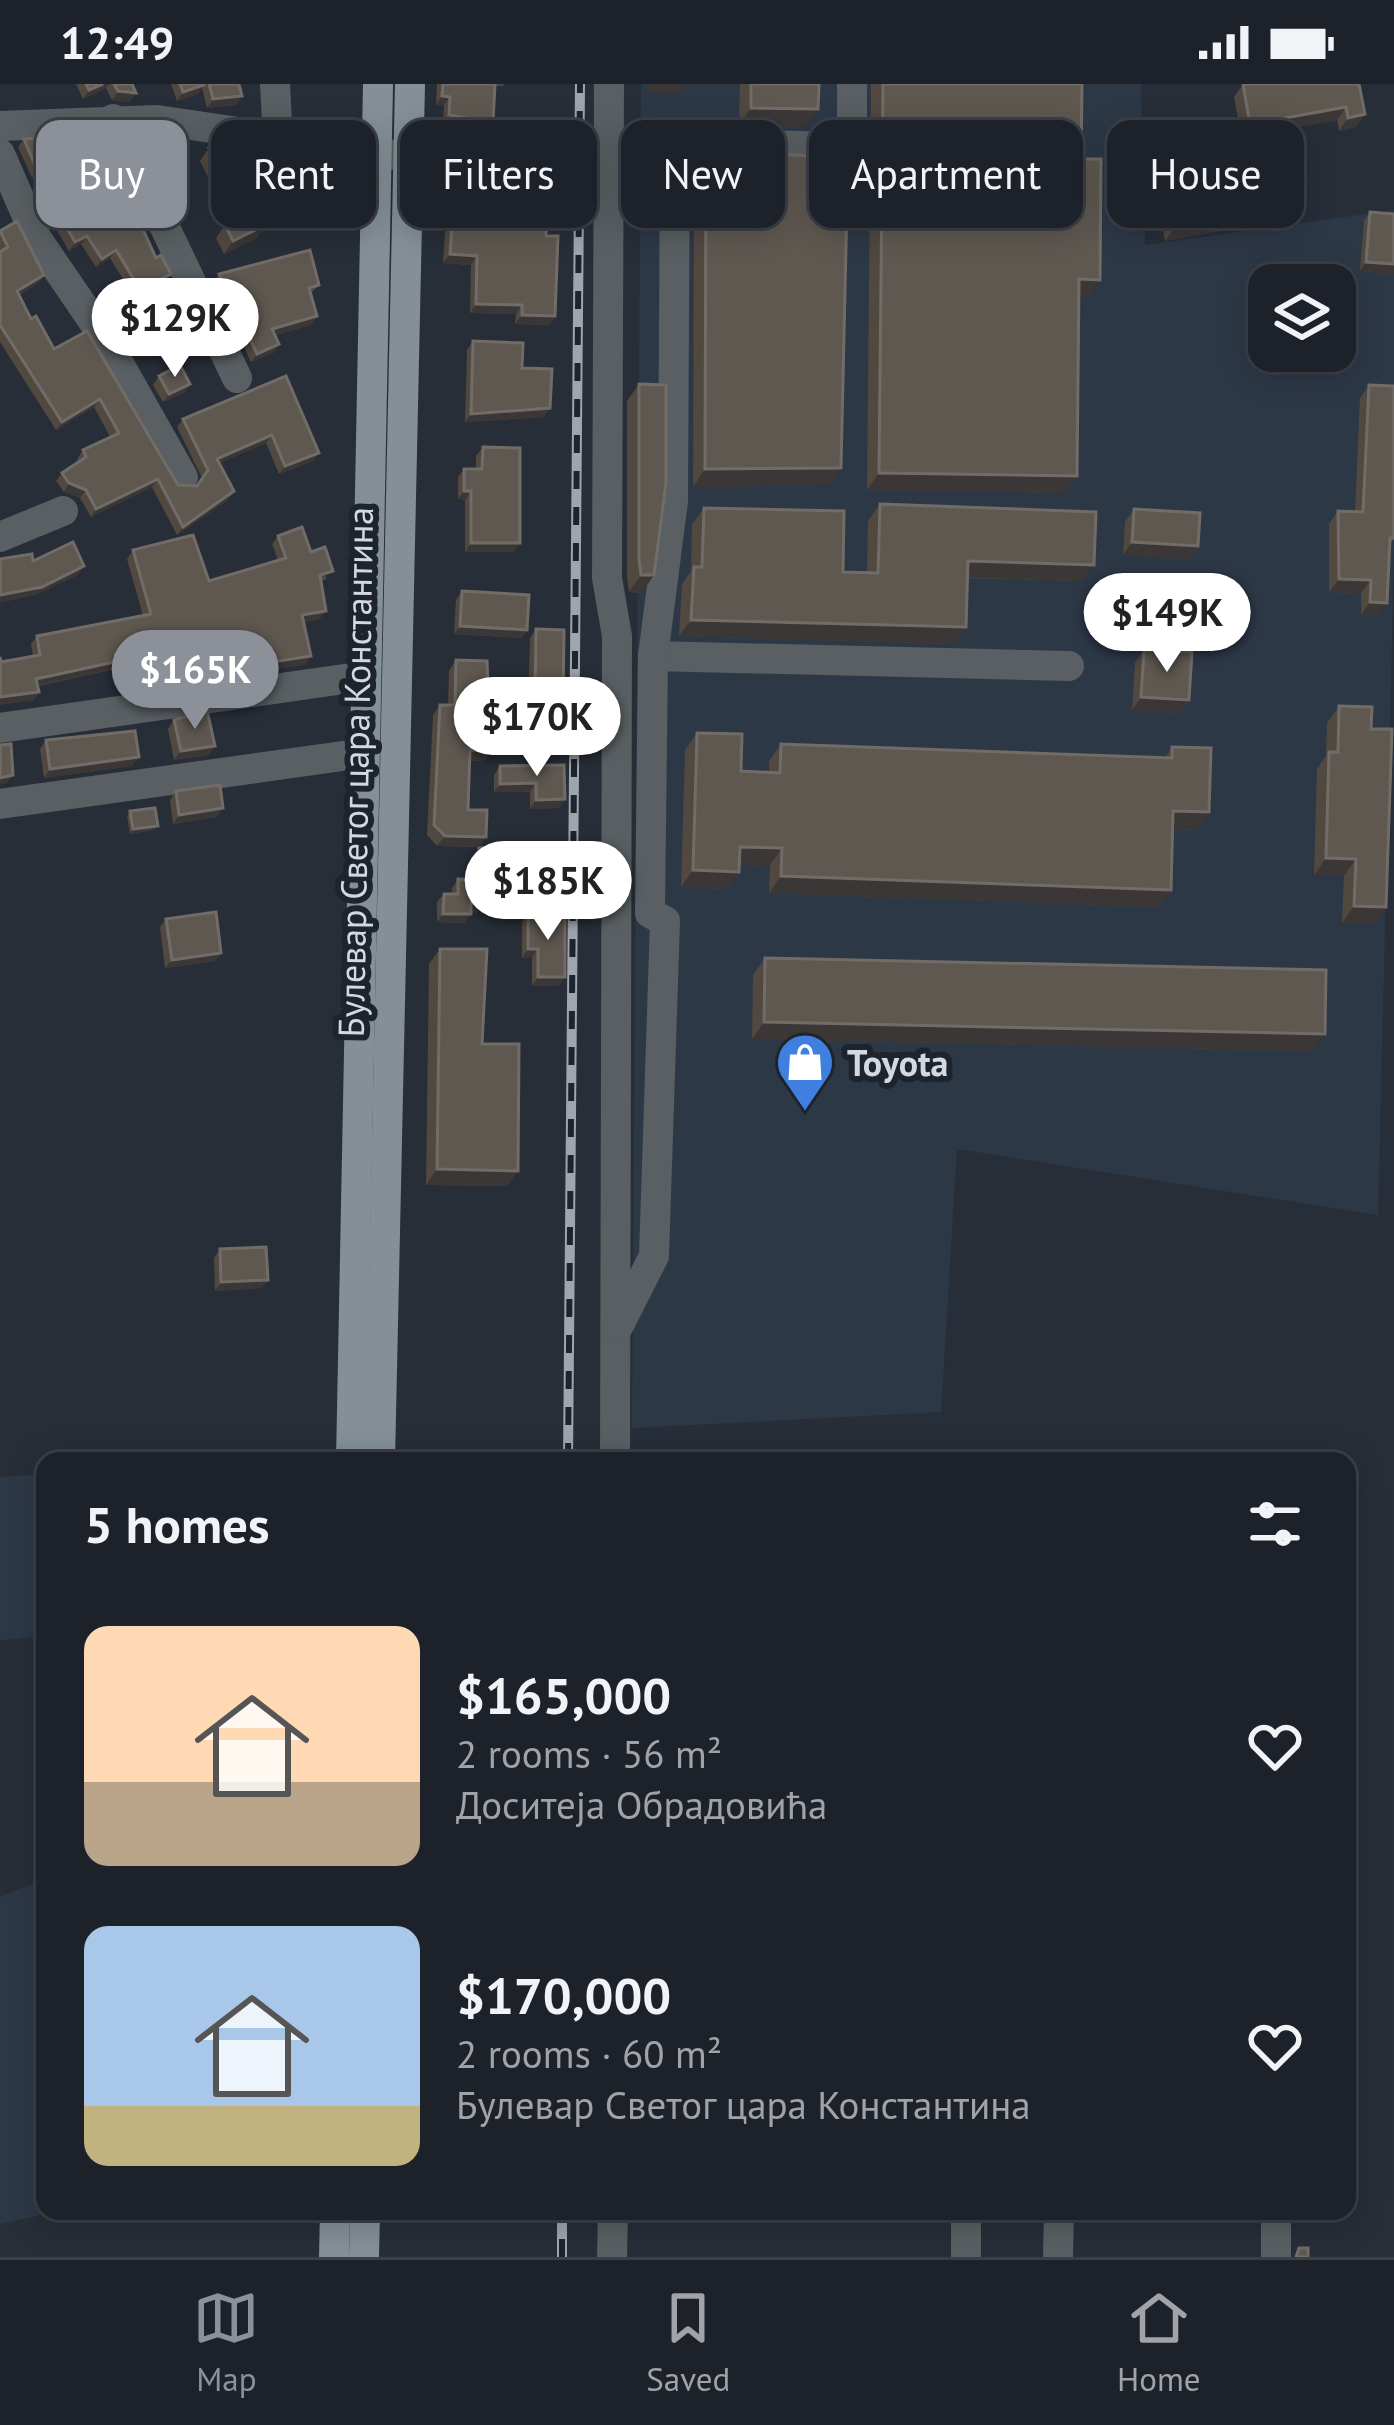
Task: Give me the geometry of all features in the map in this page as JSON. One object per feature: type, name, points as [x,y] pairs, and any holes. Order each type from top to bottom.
[{"type":"main road","name":"Булевар Светог цара Константина","points":[[376,132],[378,84]]},
{"type":"main road","name":"Булевар Светог цара Константина","points":[[409,120],[410,84]]},
{"type":"main road","name":"Булевар Светог цара Константина","points":[[350,1452],[374,228]]},
{"type":"main road","name":"Булевар Светог цара Константина","points":[[380,1452],[406,228]]},
{"type":"main road","points":[[334,2257],[335,2220]]},
{"type":"main road","points":[[364,2257],[365,2220]]},
{"type":"street","points":[[275,84],[277,120]]},
{"type":"street","points":[[609,84],[605,142],[611,166],[607,578],[617,636],[615,1452]]},
{"type":"street","points":[[785,147],[852,147],[853,84]]},
{"type":"street","points":[[113,119],[237,378]]},
{"type":"street","points":[[0,126],[113,119],[157,120],[211,129]]},
{"type":"street","points":[[597,142],[621,143]]},
{"type":"street","points":[[0,154],[38,239],[104,337],[183,477]]},
{"type":"street","points":[[615,1332],[654,1256],[665,921],[650,913],[653,656],[673,501],[675,228]]},
{"type":"street","points":[[0,537],[63,512]]},
{"type":"street","points":[[653,656],[1069,666]]},
{"type":"street","points":[[0,728],[365,676]]},
{"type":"street","points":[[0,804],[364,753]]},
{"type":"street","points":[[612,2257],[613,2220]]},
{"type":"street","points":[[966,2220],[966,2257]]},
{"type":"street","points":[[1058,2257],[1059,2220]]},
{"type":"street","points":[[1276,2220],[1276,2257]]},
{"type":"shaded area","points":[[641,84],[1141,84],[1142,120],[1107,120],[1107,228],[1145,228],[1145,245],[1266,228],[1304,228],[1304,223],[1394,210],[1394,553],[1378,1215],[957,1149],[941,1412],[632,1428],[640,228],[785,228],[785,120],[641,120]]},
{"type":"shaded area","points":[[36,1475],[36,1637],[0,1640],[0,1477]]},
{"type":"shaded area","points":[[36,1883],[36,2216],[0,2224],[0,1897]]},
{"type":"building","points":[[114,84],[132,84],[136,93],[118,91]]},
{"type":"building","points":[[180,84],[204,84],[204,85],[183,92]]},
{"type":"building","points":[[209,84],[239,84],[242,96],[213,99]]},
{"type":"building","points":[[443,84],[495,84],[493,120],[449,115],[450,97],[442,96]]},
{"type":"building","points":[[751,84],[819,84],[818,109],[751,108]]},
{"type":"building","points":[[883,84],[1082,84],[1082,120],[883,120]]},
{"type":"building","points":[[1243,84],[1359,84],[1365,114],[1348,118],[1346,107],[1285,120],[1249,120]]},
{"type":"building","points":[[36,138],[36,168],[24,139]]},
{"type":"building","points":[[785,155],[809,156],[809,228],[846,228],[841,468],[705,469],[706,228],[785,228]]},
{"type":"building","points":[[1083,159],[1101,159],[1100,280],[1079,279],[1077,476],[879,473],[882,228],[1083,228]]},
{"type":"building","points":[[1370,212],[1394,214],[1394,264],[1366,262]]},
{"type":"building","points":[[17,221],[44,275],[17,291],[31,319],[36,316],[54,349],[87,331],[178,485],[197,486],[208,470],[183,419],[286,376],[319,453],[285,466],[272,435],[217,459],[234,491],[183,527],[158,479],[96,509],[86,490],[69,483],[62,473],[86,457],[83,450],[119,433],[100,399],[62,422],[0,325],[0,252],[8,247],[0,231]]},
{"type":"building","points":[[67,228],[142,228],[156,258],[161,255],[171,274],[159,280],[162,288],[176,285],[201,330],[174,345],[116,250],[102,259],[87,236],[75,242]]},
{"type":"building","points":[[226,228],[259,228],[233,241]]},
{"type":"building","points":[[452,228],[546,228],[546,236],[558,236],[555,316],[522,315],[522,305],[476,304],[477,256],[450,254]]},
{"type":"building","points":[[310,250],[319,285],[309,288],[317,316],[272,329],[279,344],[257,354],[242,321],[250,317],[238,283],[226,289],[219,274]]},
{"type":"building","points":[[473,341],[523,343],[522,368],[552,369],[550,408],[471,414]]},
{"type":"building","points":[[180,365],[190,384],[169,394],[159,376]]},
{"type":"building","points":[[639,384],[666,385],[666,483],[654,575],[641,575],[639,559]]},
{"type":"building","points":[[1369,385],[1394,386],[1394,538],[1390,538],[1387,603],[1370,602],[1371,580],[1339,579],[1338,511],[1363,512]]},
{"type":"building","points":[[483,447],[520,448],[520,543],[471,543],[471,491],[464,491],[464,469],[482,469]]},
{"type":"building","points":[[880,504],[1096,512],[1094,565],[968,561],[966,627],[691,620],[694,567],[702,567],[704,508],[844,511],[843,572],[878,573]]},
{"type":"building","points":[[1134,509],[1200,513],[1198,546],[1132,542]]},
{"type":"building","points":[[302,527],[311,552],[325,547],[333,571],[320,575],[326,611],[302,615],[311,656],[266,663],[266,658],[184,674],[179,648],[36,679],[39,692],[0,697],[0,657],[1,662],[40,655],[37,636],[151,614],[133,550],[193,535],[209,581],[286,558],[278,536]]},
{"type":"building","points":[[73,542],[84,566],[42,587],[0,595],[0,559],[32,554],[33,561]]},
{"type":"building","points":[[462,591],[529,595],[527,630],[460,626]]},
{"type":"building","points":[[536,629],[564,630],[563,702],[535,702]]},
{"type":"building","points":[[1144,650],[1192,652],[1189,700],[1141,697]]},
{"type":"building","points":[[456,660],[487,661],[491,751],[470,750],[468,810],[487,810],[486,837],[445,836],[434,825],[440,705],[455,705]]},
{"type":"building","points":[[1339,706],[1372,707],[1371,729],[1392,729],[1386,907],[1354,906],[1356,859],[1326,858],[1329,752],[1338,752]]},
{"type":"building","points":[[207,710],[215,746],[181,751],[174,720]]},
{"type":"building","points":[[135,731],[139,757],[50,769],[46,740]]},
{"type":"building","points":[[697,733],[742,734],[741,771],[780,773],[781,744],[1172,758],[1172,747],[1211,748],[1209,812],[1173,811],[1171,890],[781,876],[782,848],[740,847],[739,872],[693,870]]},
{"type":"building","points":[[11,744],[13,775],[0,778],[0,745]]},
{"type":"building","points":[[564,765],[565,799],[536,800],[536,783],[500,784],[500,766]]},
{"type":"building","points":[[220,785],[223,808],[179,815],[176,791]]},
{"type":"building","points":[[155,808],[158,826],[133,829],[130,811]]},
{"type":"building","points":[[523,847],[524,875],[480,876],[479,848]]},
{"type":"building","points":[[458,879],[483,880],[483,904],[471,903],[471,914],[443,914],[444,894],[458,894]]},
{"type":"building","points":[[216,912],[221,953],[172,960],[166,919]]},
{"type":"building","points":[[528,913],[565,913],[565,977],[538,977],[538,949],[528,949]]},
{"type":"building","points":[[440,949],[487,949],[482,1044],[519,1044],[518,1171],[437,1169]]},
{"type":"building","points":[[765,958],[1326,970],[1325,1034],[764,1022]]},
{"type":"building","points":[[266,1247],[268,1280],[221,1282],[220,1249]]},
{"type":"building","points":[[1299,2248],[1308,2248],[1308,2257],[1296,2257]]},
{"type":"railway","points":[[568,1452],[580,84]]},
{"type":"railway","points":[[562,2220],[562,2257]]},
{"type":"place","name":"Toyota","points":[[805,1113]]}]
